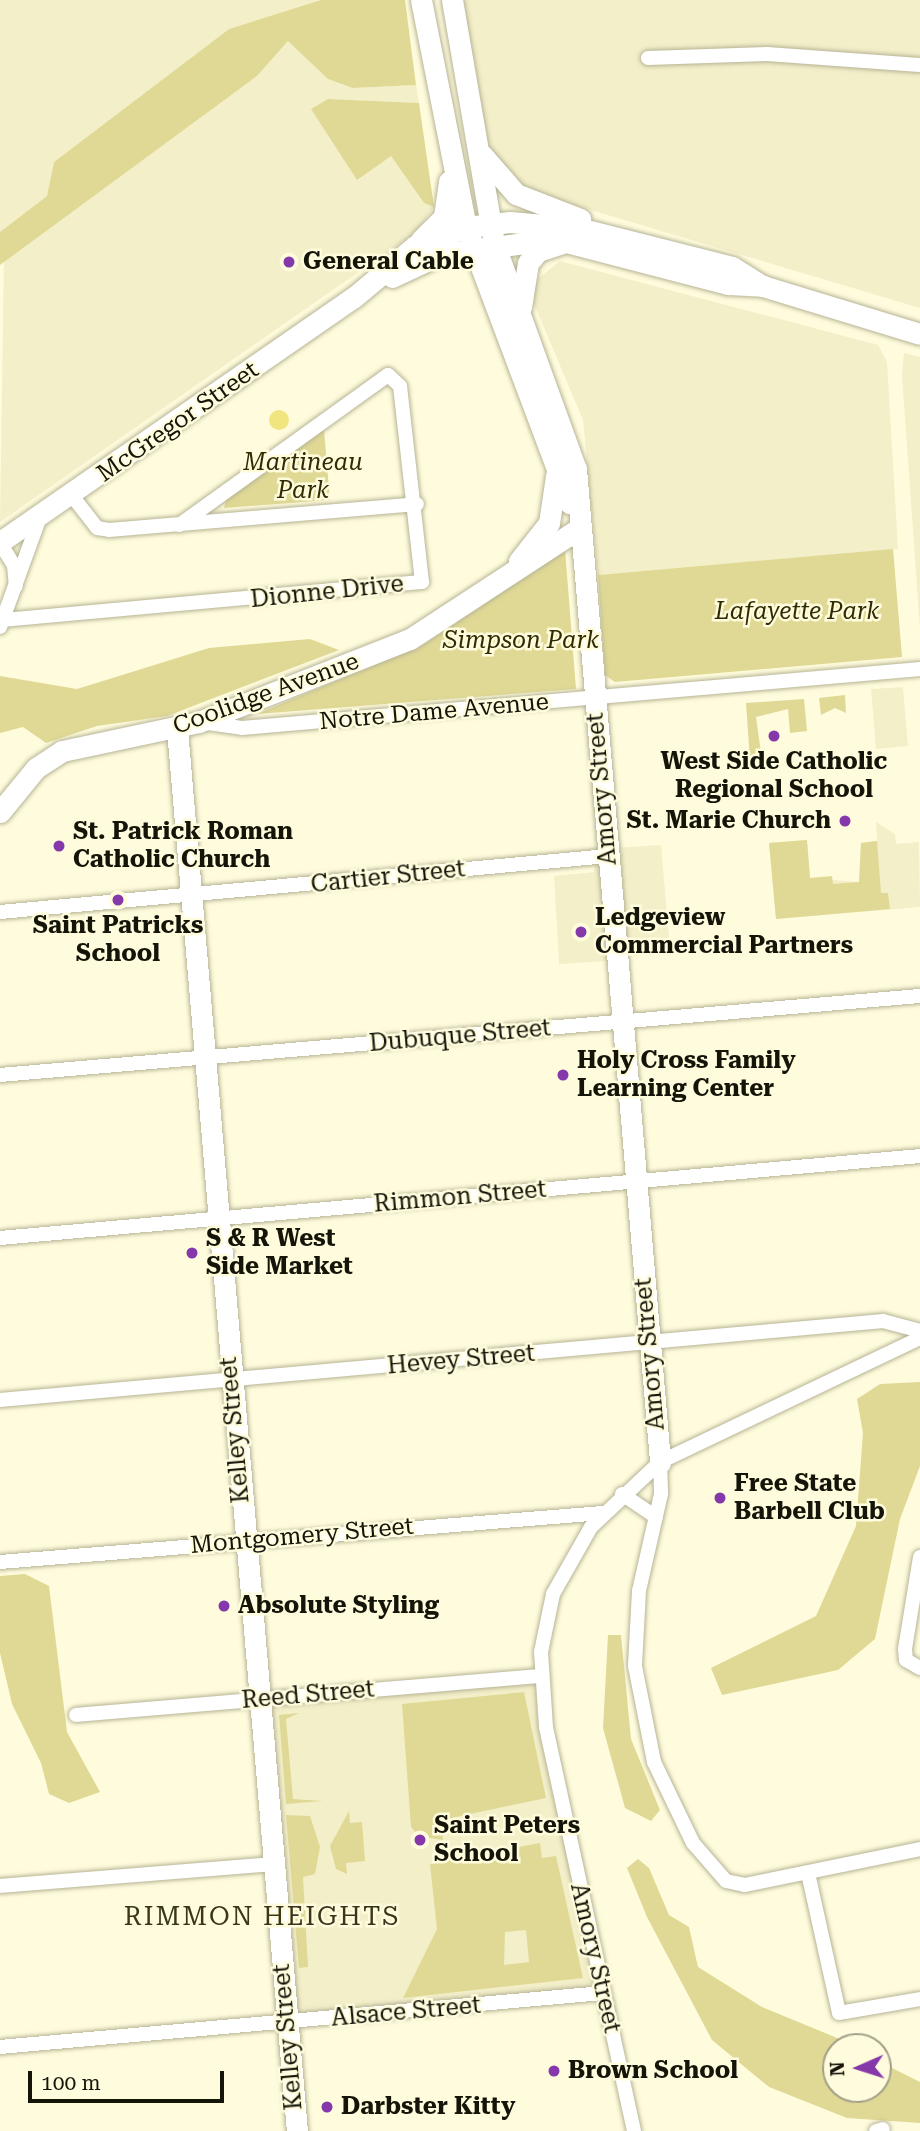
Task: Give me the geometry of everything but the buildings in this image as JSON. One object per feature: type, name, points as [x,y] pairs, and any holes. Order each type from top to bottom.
[{"type":"street","points":[[415,246],[440,223],[449,201],[445,130],[421,0]]},
{"type":"street","points":[[452,0],[473,134],[480,235]]},
{"type":"street","points":[[648,58],[767,54],[920,65]]},
{"type":"street","points":[[445,130],[480,235]]},
{"type":"street","points":[[473,134],[491,172],[516,194],[651,244]]},
{"type":"street","name":"McGregor Street","points":[[0,542],[73,497],[353,298],[415,246],[480,235],[578,228],[651,244],[732,268],[763,286],[920,334]]},
{"type":"street","name":"McGregor Street","points":[[353,298],[417,263],[480,235],[575,244],[728,284],[763,286]]},
{"type":"street","name":"Amory Street","points":[[480,235],[535,359],[575,461],[578,529],[660,1462],[603,1513],[553,1594],[541,1676],[603,1993],[634,2131]]},
{"type":"street","name":"Amory Street","points":[[480,235],[578,529]]},
{"type":"street","name":"Amory Street","points":[[535,359],[520,296],[525,268],[553,243],[575,244]]},
{"type":"street","name":"Dionne Drive","points":[[2,623],[417,583],[423,576],[407,403],[388,375],[179,525]]},
{"type":"street","name":"Coolidge Avenue","points":[[498,583],[549,523],[556,484],[551,442]]},
{"type":"street","points":[[73,497],[97,528],[179,525],[417,504]]},
{"type":"street","points":[[7,595],[39,520]]},
{"type":"street","name":"Coolidge Avenue","points":[[0,812],[36,768],[62,751],[177,729],[199,722],[410,639],[578,529]]},
{"type":"street","points":[[0,542],[16,573],[7,595],[2,623]]},
{"type":"street","name":"Notre Dame Avenue","points":[[199,722],[242,728],[920,670]]},
{"type":"street","name":"Kelley Street","points":[[177,729],[297,2131]]},
{"type":"street","name":"Cartier Street","points":[[0,912],[191,897],[608,856]]},
{"type":"street","name":"Dubuque Street","points":[[0,1075],[920,996]]},
{"type":"street","name":"Rimmon Street","points":[[0,1238],[920,1156]]},
{"type":"street","name":"Hevey Street","points":[[0,1400],[231,1382],[883,1321],[920,1331]]},
{"type":"street","points":[[920,1338],[660,1462],[656,1517],[639,1591],[635,1666],[645,1732],[665,1790],[693,1843],[726,1881],[745,1885],[920,1849]]},
{"type":"street","points":[[622,1494],[656,1517]]},
{"type":"street","name":"Montgomery Street","points":[[0,1562],[603,1513]]},
{"type":"street","points":[[920,1557],[918,1584],[905,1649],[906,1660],[920,1668]]},
{"type":"street","name":"Reed Street","points":[[76,1715],[541,1676]]},
{"type":"street","points":[[0,1886],[273,1864]]},
{"type":"street","points":[[808,1873],[839,2013],[920,1999]]},
{"type":"street","name":"Alsace Street","points":[[0,2047],[603,1993]]},
{"type":"shaded area","points":[[0,0],[321,0],[229,29],[54,162],[47,196],[0,232]]},
{"type":"shaded area","points":[[464,0],[920,0],[920,308],[520,189],[497,168],[484,139]]},
{"type":"shaded area","points":[[288,41],[353,88],[416,85],[419,103],[328,99],[391,156],[424,203],[434,207],[416,232],[0,522],[4,257],[257,76]]},
{"type":"shaded area","points":[[560,261],[878,345],[887,362],[898,549],[598,575],[583,420],[534,304],[534,282]]},
{"type":"shaded area","points":[[904,353],[920,357],[920,629],[902,375]]},
{"type":"shaded area","points":[[279,410],[286,413],[289,420],[286,427],[279,430],[272,427],[269,420],[272,413]]},
{"type":"shaded area","points":[[903,687],[908,746],[876,749],[871,689]]},
{"type":"shaded area","points":[[876,822],[895,834],[896,844],[919,842],[920,907],[776,919],[769,843],[807,840],[810,878],[859,882],[861,843],[877,841]]},
{"type":"shaded area","points":[[661,845],[669,938],[624,942],[625,960],[559,964],[554,876],[594,872],[594,849]]},
{"type":"shaded area","name":"Saint Peters School","points":[[541,1676],[603,1993],[287,2023],[259,1699]]},
{"type":"green space","points":[[321,0],[405,0],[416,85],[353,88],[328,79],[288,41],[257,76],[0,265],[0,232],[47,196],[54,162],[229,29]]},
{"type":"green space","points":[[328,99],[419,103],[434,207],[424,203],[391,156],[357,180],[311,109]]},
{"type":"green space","name":"Martineau Park","points":[[324,430],[330,500],[224,508],[226,500]]},
{"type":"green space","name":"Simpson Park","points":[[565,549],[576,689],[257,714],[423,645]]},
{"type":"green space","name":"Lafayette Park","points":[[893,549],[902,657],[615,682],[605,675],[598,575]]},
{"type":"green space","points":[[310,639],[339,650],[167,716],[97,726],[46,743],[23,727],[0,733],[0,676],[77,689],[209,648]]},
{"type":"green space","points":[[845,695],[846,713],[835,708],[821,715],[819,698]]},
{"type":"green space","points":[[804,699],[807,731],[790,733],[788,709],[756,717],[762,760],[750,761],[746,703]]},
{"type":"green space","points":[[807,840],[810,878],[832,876],[833,884],[859,882],[861,843],[877,841],[881,893],[888,893],[890,909],[776,919],[769,843]]},
{"type":"green space","points":[[920,1382],[920,1466],[900,1519],[875,1639],[838,1670],[722,1695],[711,1668],[816,1616],[856,1526],[863,1433],[857,1399],[880,1384]]},
{"type":"green space","points":[[25,1574],[49,1586],[67,1732],[100,1792],[69,1803],[49,1794],[41,1763],[12,1704],[0,1653],[0,1576]]},
{"type":"green space","points":[[608,1635],[621,1635],[631,1739],[660,1810],[651,1821],[625,1808],[603,1728]]},
{"type":"green space","points":[[524,1692],[546,1798],[442,1820],[443,1840],[418,1836],[411,1827],[402,1704]]},
{"type":"green space","points":[[299,1713],[286,1719],[293,1799],[323,1801],[286,1804],[279,1715]]},
{"type":"green space","points":[[349,1811],[350,1823],[362,1822],[365,1861],[346,1863],[347,1874],[336,1869],[330,1846]]},
{"type":"green space","points":[[286,1815],[310,1816],[320,1847],[315,1874],[303,1877],[308,1967],[299,1968]]},
{"type":"green space","points":[[540,1843],[542,1858],[556,1856],[583,1978],[403,1998],[437,1929],[430,1864]],"holes":[[[526,1930],[529,1962],[504,1965],[505,1932]]]},
{"type":"green space","points":[[638,1859],[649,1868],[669,1915],[689,1927],[698,1967],[762,2007],[825,2033],[822,2033],[822,2103],[892,2103],[892,2068],[920,2082],[920,2123],[847,2118],[769,2087],[712,2040],[647,1917],[627,1868]]},
{"type":"place","name":"General Cable","points":[[289,262]]},
{"type":"place","name":"West Side Catholic Regional School","points":[[774,736]]},
{"type":"place","name":"St. Marie Church","points":[[845,821]]},
{"type":"place","name":"St. Patrick Roman Catholic Church","points":[[59,846]]},
{"type":"place","name":"Saint Patricks School","points":[[118,900]]},
{"type":"place","name":"Ledgeview Commercial Partners","points":[[581,932]]},
{"type":"place","name":"Holy Cross Family Learning Center","points":[[563,1075]]},
{"type":"place","name":"S & R West Side Market","points":[[192,1253]]},
{"type":"place","name":"Free State Barbell Club","points":[[720,1498]]},
{"type":"place","name":"Absolute Styling","points":[[224,1606]]},
{"type":"place","name":"Saint Peters School","points":[[420,1840]]},
{"type":"place","name":"Brown School","points":[[554,2071]]},
{"type":"place","name":"Darbster Kitty","points":[[327,2107]]},
{"type":"district","name":"RIMMON HEIGHTS","points":[[262,1917]]}]
